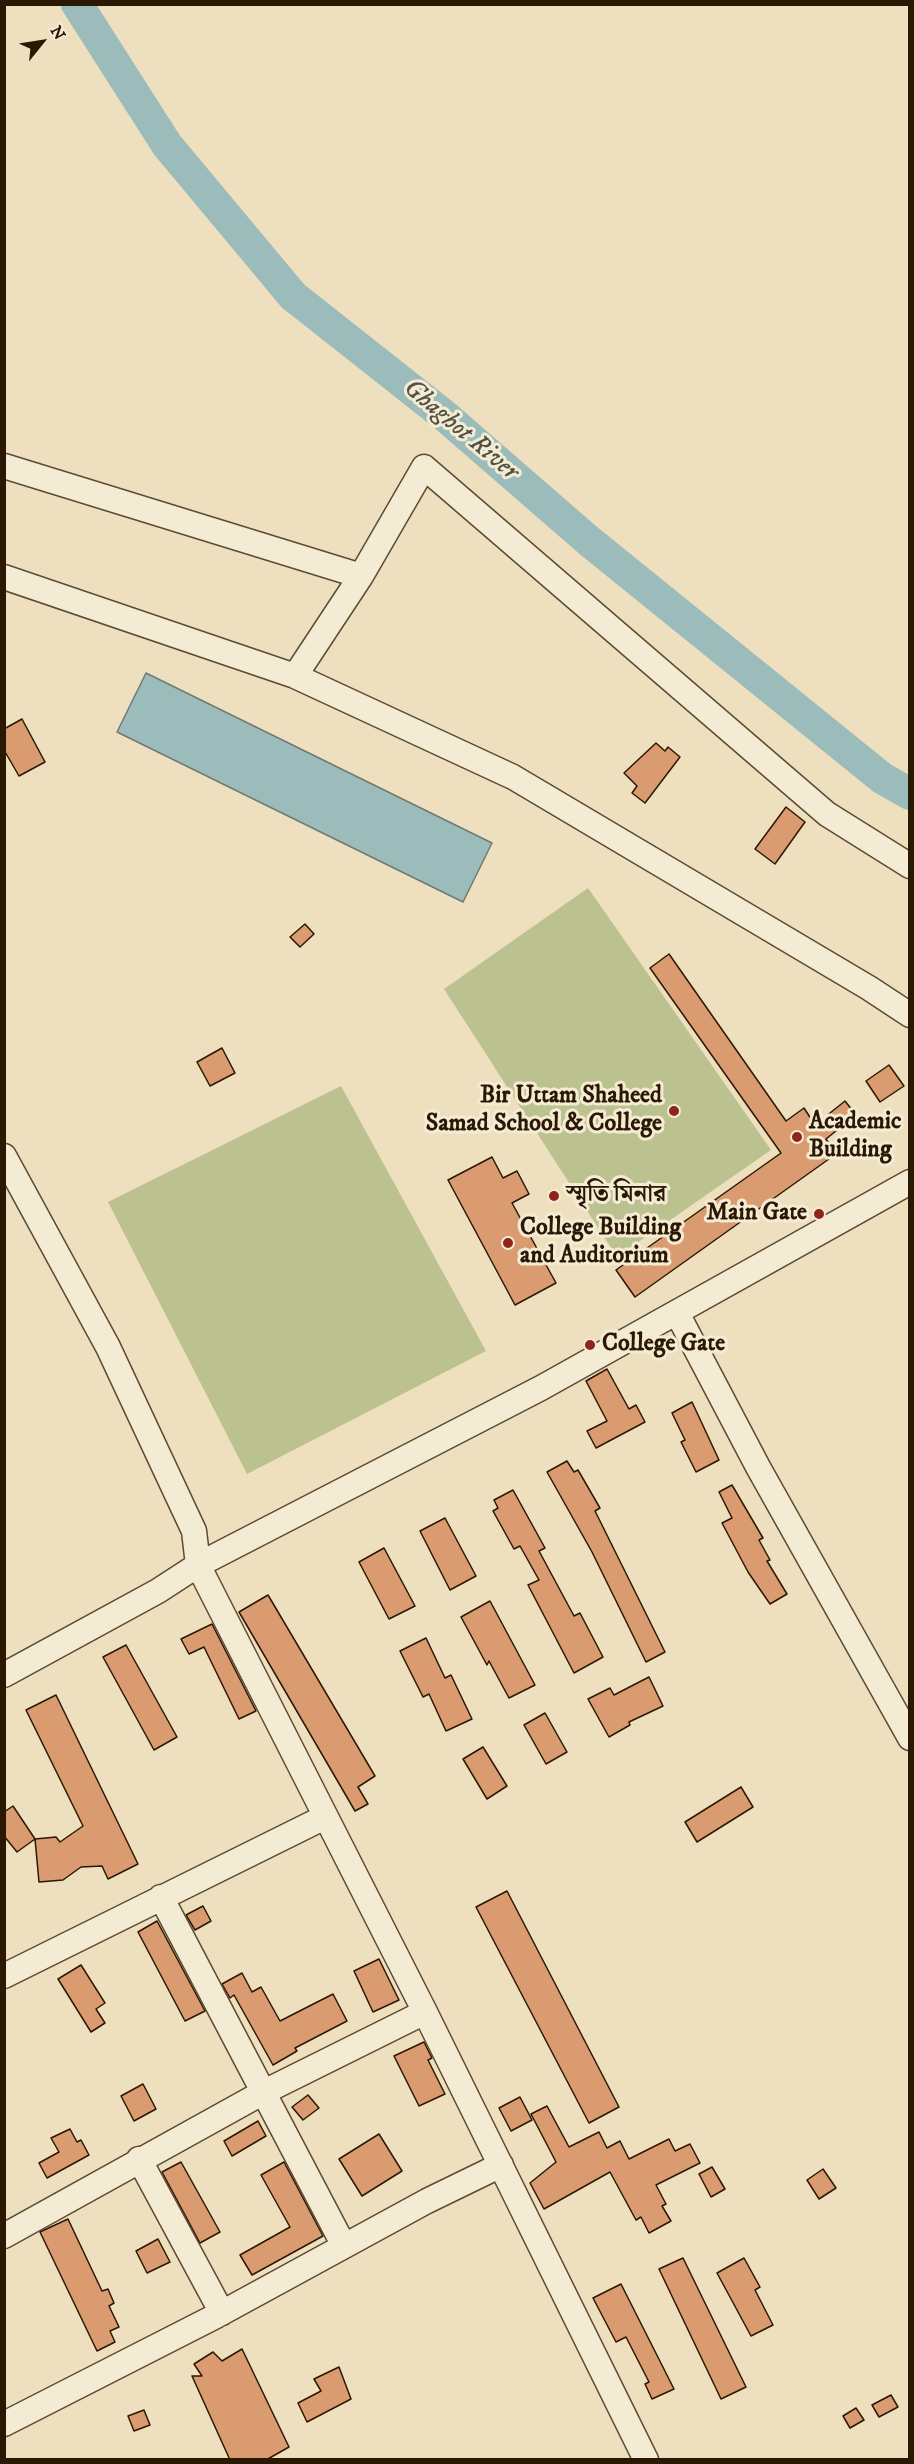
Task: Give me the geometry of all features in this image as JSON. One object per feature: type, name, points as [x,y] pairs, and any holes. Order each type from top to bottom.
[{"type":"street","points":[[4,466],[361,576]]},
{"type":"street","points":[[295,676],[361,576],[424,467],[827,814],[909,866]]},
{"type":"street","points":[[4,577],[295,676],[513,777],[869,988],[909,1015]]},
{"type":"street","points":[[4,1156],[108,1347],[194,1531],[198,1565],[425,2013],[646,2460]]},
{"type":"street","points":[[4,1675],[158,1590],[198,1565],[541,1388],[909,1185]]},
{"type":"street","points":[[677,1313],[758,1467],[909,1738]]},
{"type":"street","points":[[4,1976],[325,1817]]},
{"type":"street","points":[[161,1897],[344,2246]]},
{"type":"street","points":[[4,2236],[139,2159],[262,2093],[425,2013]]},
{"type":"street","points":[[139,2159],[222,2313]]},
{"type":"street","points":[[4,2424],[222,2313],[344,2246],[501,2165]]},
{"type":"green space","points":[[588,888],[771,1150],[617,1257],[444,989]]},
{"type":"green space","points":[[341,1086],[486,1351],[247,1474],[108,1202]]},
{"type":"water","points":[[146,673],[492,843],[463,902],[117,732]]},
{"type":"building","points":[[22,719],[45,762],[19,776],[4,750],[4,729]]},
{"type":"building","points":[[656,743],[665,751],[668,747],[680,757],[645,803],[632,793],[637,786],[624,773]]},
{"type":"building","points":[[786,807],[805,822],[775,864],[755,849]]},
{"type":"building","points":[[305,924],[314,934],[300,947],[290,937]]},
{"type":"building","name":"Academic Building","points":[[669,954],[786,1121],[804,1108],[815,1125],[845,1101],[856,1115],[826,1139],[836,1154],[635,1297],[616,1270],[781,1153],[650,968]]},
{"type":"building","points":[[222,1048],[235,1073],[210,1086],[197,1062]]},
{"type":"building","points":[[889,1065],[904,1086],[880,1102],[866,1081]]},
{"type":"building","name":"College Building and Auditorium","points":[[492,1157],[503,1178],[517,1171],[529,1194],[512,1203],[556,1283],[515,1305],[448,1180]]},
{"type":"building","points":[[607,1369],[629,1409],[636,1405],[645,1422],[596,1448],[587,1431],[607,1421],[586,1381]]},
{"type":"building","points":[[692,1402],[719,1460],[696,1472],[681,1442],[685,1440],[672,1413]]},
{"type":"building","points":[[567,1461],[574,1472],[578,1470],[600,1508],[595,1511],[665,1652],[646,1662],[592,1552],[547,1472]]},
{"type":"building","points":[[732,1485],[763,1538],[759,1540],[770,1560],[767,1561],[787,1594],[770,1604],[748,1572],[722,1523],[732,1518],[719,1492]]},
{"type":"building","points":[[513,1490],[545,1548],[539,1551],[574,1616],[580,1613],[603,1657],[574,1673],[528,1585],[539,1580],[520,1546],[514,1549],[493,1511],[498,1508],[494,1500]]},
{"type":"building","points":[[445,1518],[476,1576],[450,1590],[420,1531]]},
{"type":"building","points":[[384,1548],[415,1606],[389,1619],[359,1562]]},
{"type":"building","points":[[268,1595],[375,1776],[358,1787],[368,1804],[355,1811],[239,1612]]},
{"type":"building","points":[[490,1601],[535,1685],[509,1698],[489,1661],[487,1665],[461,1617]]},
{"type":"building","points":[[212,1624],[256,1711],[239,1719],[204,1647],[189,1654],[181,1639]]},
{"type":"building","points":[[426,1638],[445,1678],[451,1675],[472,1719],[446,1731],[429,1694],[423,1697],[400,1651]]},
{"type":"building","points":[[126,1645],[177,1737],[154,1750],[103,1657]]},
{"type":"building","points":[[649,1677],[663,1706],[629,1722],[630,1725],[609,1737],[588,1699],[610,1688],[614,1695]]},
{"type":"building","points":[[56,1695],[138,1864],[108,1879],[102,1866],[81,1867],[63,1880],[39,1882],[35,1839],[56,1837],[60,1842],[83,1826],[26,1710]]},
{"type":"building","points":[[545,1713],[567,1752],[546,1764],[524,1725]]},
{"type":"building","points":[[483,1747],[507,1786],[487,1799],[463,1759]]},
{"type":"building","points":[[741,1787],[753,1807],[697,1842],[685,1822]]},
{"type":"building","points":[[13,1806],[35,1839],[17,1852],[4,1836],[4,1812]]},
{"type":"building","points":[[507,1891],[619,2107],[589,2123],[476,1907]]},
{"type":"building","points":[[203,1906],[211,1921],[195,1930],[186,1915]]},
{"type":"building","points":[[157,1921],[205,2011],[185,2021],[138,1932]]},
{"type":"building","points":[[379,1959],[399,2000],[373,2012],[354,1971]]},
{"type":"building","points":[[81,1965],[105,2003],[96,2009],[105,2023],[91,2032],[58,1979]]},
{"type":"building","points":[[242,1973],[252,1992],[261,1987],[280,2021],[333,1994],[347,2021],[295,2048],[297,2051],[273,2065],[234,1995],[230,1998],[222,1984]]},
{"type":"building","points":[[424,2042],[432,2058],[428,2060],[445,2094],[419,2106],[394,2056]]},
{"type":"building","points":[[143,2084],[156,2109],[134,2121],[121,2096]]},
{"type":"building","points":[[308,2095],[319,2108],[303,2120],[292,2107]]},
{"type":"building","points":[[520,2097],[532,2120],[511,2131],[499,2108]]},
{"type":"building","points":[[547,2106],[569,2147],[599,2132],[607,2148],[620,2141],[629,2159],[669,2139],[675,2151],[690,2144],[700,2163],[656,2185],[666,2204],[662,2206],[671,2221],[649,2233],[641,2217],[636,2220],[610,2172],[544,2209],[530,2183],[556,2162],[531,2114]]},
{"type":"building","points":[[258,2121],[266,2136],[232,2156],[224,2141]]},
{"type":"building","points":[[70,2129],[77,2142],[81,2140],[89,2155],[47,2178],[39,2163],[59,2152],[51,2138]]},
{"type":"building","points":[[379,2134],[402,2171],[362,2196],[339,2159]]},
{"type":"building","points":[[181,2162],[220,2232],[200,2243],[162,2172]]},
{"type":"building","points":[[284,2162],[323,2236],[252,2275],[240,2255],[290,2227],[261,2175]]},
{"type":"building","points":[[712,2167],[725,2189],[711,2197],[699,2174]]},
{"type":"building","points":[[823,2169],[836,2188],[819,2199],[807,2180]]},
{"type":"building","points":[[68,2219],[102,2291],[108,2289],[114,2303],[109,2306],[119,2327],[110,2331],[115,2342],[97,2351],[40,2232]]},
{"type":"building","points":[[158,2239],[170,2262],[147,2273],[136,2251]]},
{"type":"building","points":[[683,2258],[746,2387],[721,2399],[659,2269]]},
{"type":"building","points":[[744,2258],[760,2287],[755,2290],[773,2325],[751,2336],[717,2273]]},
{"type":"building","points":[[621,2284],[674,2389],[652,2399],[645,2384],[649,2382],[626,2337],[616,2342],[593,2298]]},
{"type":"building","points":[[242,2349],[289,2447],[266,2460],[230,2460],[192,2376],[202,2376],[194,2364],[213,2352],[222,2361]]},
{"type":"building","points":[[339,2367],[351,2399],[307,2422],[298,2403],[321,2391],[314,2379]]},
{"type":"building","points":[[891,2395],[898,2407],[879,2417],[872,2405]]},
{"type":"building","points":[[856,2408],[864,2420],[850,2428],[843,2416]]},
{"type":"building","points":[[144,2410],[150,2425],[134,2431],[128,2416]]},
{"type":"waterway","name":"Ghaghot River","points":[[77,4],[167,145],[293,296],[445,416],[589,541],[882,778],[910,794]]},
{"type":"place","name":"Bir Uttam Shaheed Samad School & College","points":[[674,1111]]},
{"type":"place","name":"Academic Building","points":[[797,1137]]},
{"type":"place","name":"স্মৃতি মিনার","points":[[554,1196]]},
{"type":"place","name":"Main Gate","points":[[819,1214]]},
{"type":"place","name":"College Building and Auditorium","points":[[508,1243]]},
{"type":"place","name":"College Gate","points":[[590,1345]]}]
